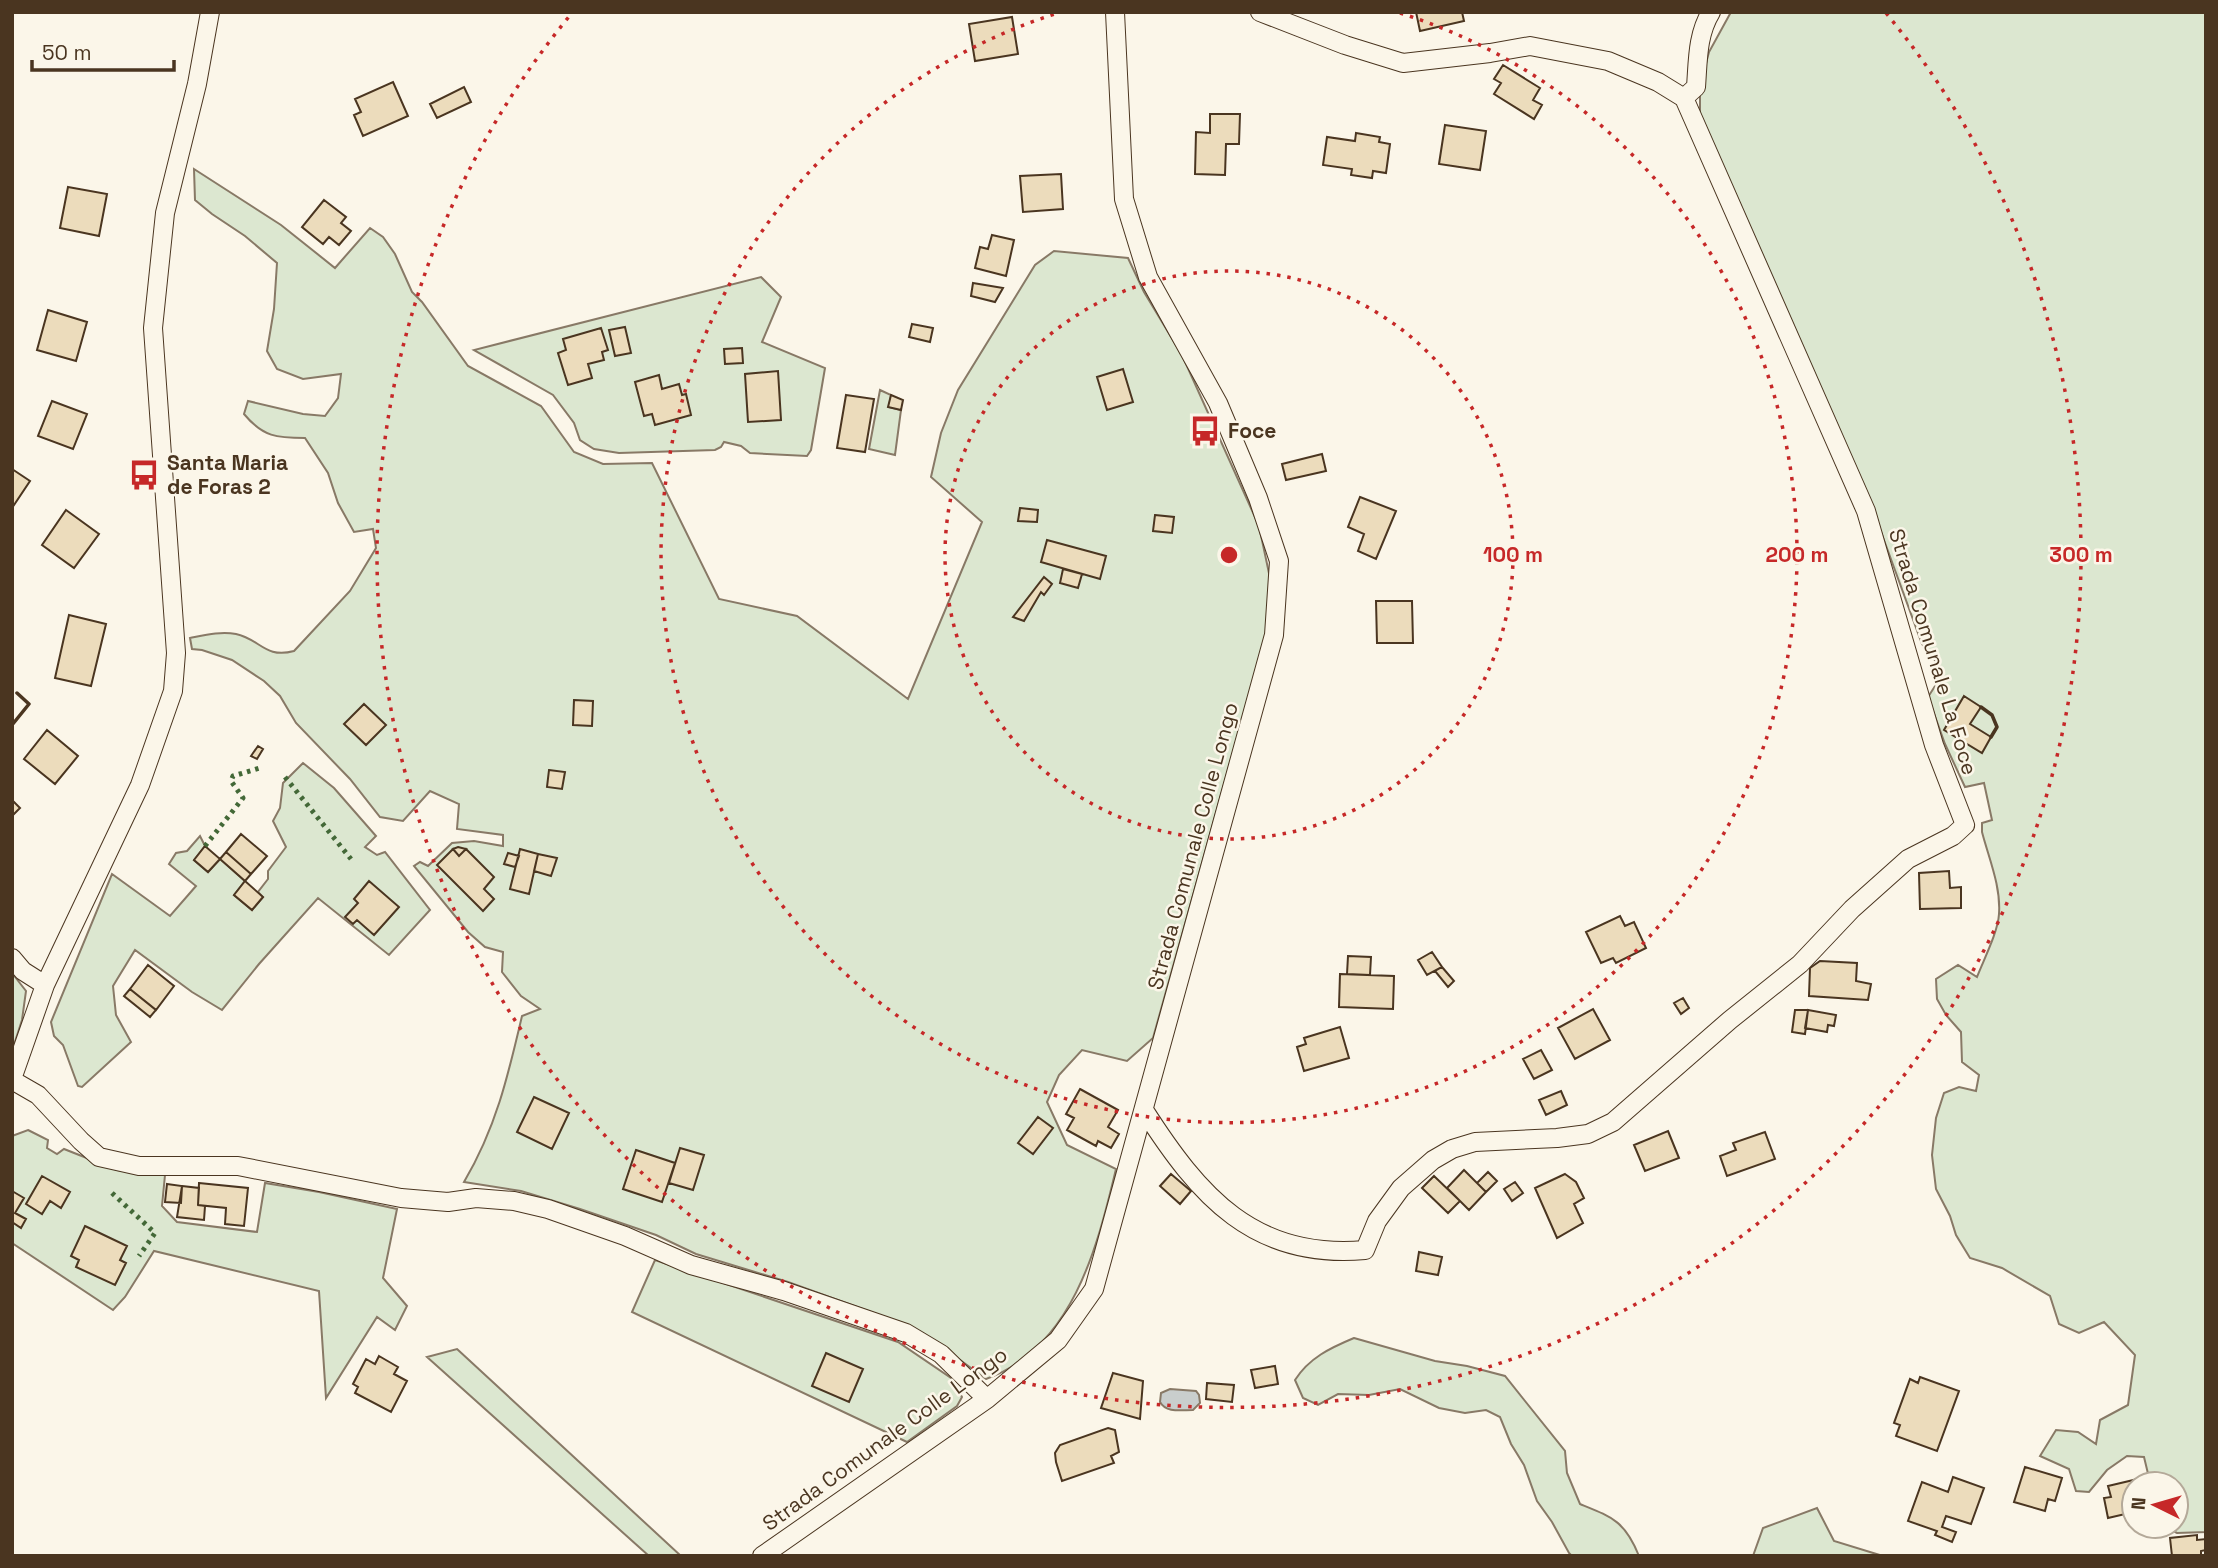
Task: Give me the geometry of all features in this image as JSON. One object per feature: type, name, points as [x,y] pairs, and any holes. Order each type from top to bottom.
[{"type":"street","points":[[210,12],[197,83],[165,213],[153,328],[176,653],[173,691],[140,785],[45,985],[12,1079],[38,1095],[80,1141],[99,1157],[139,1166],[238,1166],[401,1199],[448,1202],[476,1198],[514,1201],[548,1209],[654,1247],[691,1265],[784,1291],[906,1334],[941,1354],[987,1399]]},
{"type":"street","name":"Strada Comunale Colle Longo","points":[[762,1556],[987,1399],[1058,1340],[1094,1289],[1274,635],[1279,561],[1258,498],[1218,403],[1148,277],[1124,199],[1115,12]]},
{"type":"street","points":[[1260,12],[1345,45],[1403,63],[1490,54],[1530,46],[1608,61],[1658,82],[1684,98],[1696,87],[1699,44],[1704,24],[1711,12]]},
{"type":"street","name":"Strada Comunale La Foce","points":[[1144,1110],[1199,1187],[1233,1217],[1253,1230],[1289,1245],[1336,1253],[1365,1250],[1377,1220],[1401,1188],[1433,1160],[1452,1149],[1475,1142],[1588,1134],[1613,1122],[1730,1020],[1800,964],[1852,909],[1908,859],[1953,836],[1965,825],[1934,744],[1866,511],[1684,98]]},
{"type":"street","points":[[12,958],[23,971],[45,985]]},
{"type":"green space","points":[[1731,12],[2206,12],[2206,1532],[2190,1533],[2190,1470],[2147,1470],[2144,1457],[2127,1456],[2107,1470],[2089,1492],[2076,1491],[2069,1469],[2040,1456],[2056,1430],[2078,1432],[2096,1444],[2100,1420],[2128,1405],[2135,1355],[2104,1322],[2079,1333],[2059,1324],[2050,1296],[2002,1268],[1970,1258],[1956,1235],[1936,1189],[1932,1155],[1936,1118],[1944,1093],[1959,1087],[1976,1091],[1979,1075],[1962,1062],[1961,1032],[1946,1015],[1937,999],[1936,979],[1958,965],[1977,977],[1993,937],[1999,914],[1998,893],[1982,832],[1982,823],[1992,820],[1984,783],[1965,787],[1945,744],[1928,697],[1944,672],[1922,644],[1873,510],[1700,118],[1700,86],[1709,52]]},
{"type":"green space","points":[[194,169],[281,225],[335,268],[370,228],[383,237],[395,254],[412,292],[468,366],[541,406],[574,452],[603,464],[652,463],[719,599],[797,616],[908,699],[982,522],[931,477],[941,433],[958,390],[1035,265],[1054,251],[1128,258],[1144,292],[1182,355],[1259,526],[1270,578],[1267,631],[1153,1038],[1127,1061],[1082,1050],[1059,1075],[1047,1102],[1067,1145],[1116,1169],[1100,1231],[1076,1292],[1060,1320],[1040,1344],[1015,1364],[986,1379],[937,1343],[904,1324],[788,1282],[696,1254],[656,1235],[580,1209],[521,1191],[464,1182],[493,1122],[522,1016],[540,1009],[521,996],[502,972],[503,952],[485,947],[468,932],[414,866],[420,862],[428,866],[452,843],[474,841],[503,846],[503,835],[457,829],[459,804],[430,791],[403,821],[380,817],[350,779],[296,723],[280,696],[264,681],[232,660],[192,649],[190,638],[225,633],[244,636],[276,652],[294,651],[350,591],[376,548],[373,529],[354,532],[338,503],[328,473],[305,438],[271,435],[244,414],[248,401],[303,414],[325,416],[338,398],[341,374],[303,379],[277,369],[267,351],[274,309],[277,263],[195,200]]},
{"type":"green space","points":[[761,277],[781,297],[762,342],[825,368],[811,450],[807,456],[750,453],[741,446],[724,442],[715,450],[619,453],[594,449],[580,440],[574,423],[553,395],[474,350]]},
{"type":"green space","points":[[880,390],[891,395],[889,407],[901,410],[895,455],[869,449]]},
{"type":"green space","points":[[303,763],[334,788],[376,836],[365,847],[377,855],[385,852],[430,910],[389,955],[318,898],[222,1010],[192,992],[135,950],[113,986],[116,1015],[131,1042],[82,1087],[78,1086],[63,1045],[54,1036],[51,1022],[112,874],[170,916],[196,886],[169,864],[176,853],[187,851],[200,836],[205,846],[194,860],[208,872],[220,859],[245,881],[234,895],[252,910],[263,897],[258,892],[268,879],[268,871],[286,847],[273,821],[280,808],[283,783]]},
{"type":"green space","points":[[12,973],[26,991],[22,1020],[12,1051]]},
{"type":"green space","points":[[28,1130],[48,1140],[47,1148],[57,1154],[64,1149],[117,1170],[165,1175],[162,1206],[177,1222],[257,1232],[265,1183],[397,1209],[383,1278],[407,1306],[395,1330],[377,1317],[326,1398],[319,1291],[154,1251],[125,1297],[113,1310],[12,1243],[12,1136]]},
{"type":"green space","points":[[655,1260],[898,1342],[951,1378],[962,1397],[957,1406],[907,1442],[632,1312]]},
{"type":"green space","points":[[1354,1338],[1435,1361],[1505,1376],[1565,1451],[1567,1473],[1580,1504],[1601,1513],[1623,1528],[1639,1556],[1572,1556],[1537,1501],[1524,1465],[1511,1444],[1500,1417],[1486,1410],[1465,1413],[1439,1408],[1400,1389],[1369,1395],[1338,1394],[1318,1405],[1303,1398],[1295,1380],[1301,1372],[1321,1354]]},
{"type":"green space","points":[[457,1349],[681,1556],[649,1556],[427,1357]]},
{"type":"green space","points":[[1817,1508],[1834,1541],[1883,1556],[1753,1556],[1763,1528]]},
{"type":"shaded area","points":[[1170,1389],[1196,1391],[1200,1403],[1193,1410],[1166,1408],[1160,1402],[1161,1393]]},
{"type":"building","points":[[1416,12],[1462,12],[1464,21],[1420,31]]},
{"type":"building","points":[[1012,17],[1018,54],[975,61],[969,24]]},
{"type":"building","points":[[1503,65],[1540,88],[1533,100],[1542,105],[1534,119],[1494,94],[1501,83],[1494,79]]},
{"type":"building","points":[[393,82],[408,116],[363,136],[354,115],[361,112],[355,99]]},
{"type":"building","points":[[464,87],[471,102],[437,118],[430,104]]},
{"type":"building","points":[[1210,114],[1240,114],[1239,144],[1226,144],[1225,175],[1195,174],[1196,132],[1210,133]]},
{"type":"building","points":[[1445,125],[1486,131],[1480,170],[1439,164]]},
{"type":"building","points":[[1356,133],[1380,137],[1379,142],[1390,144],[1386,173],[1373,171],[1372,178],[1351,175],[1352,169],[1323,165],[1327,137],[1355,141]]},
{"type":"building","points":[[1061,174],[1063,209],[1023,212],[1020,176]]},
{"type":"building","points":[[68,187],[107,194],[99,236],[60,228]]},
{"type":"building","points":[[324,200],[346,217],[341,223],[351,231],[339,245],[329,237],[323,244],[302,227]]},
{"type":"building","points":[[992,235],[1014,240],[1006,276],[975,268],[980,247],[988,249]]},
{"type":"building","points":[[973,283],[1003,288],[995,302],[971,296]]},
{"type":"building","points":[[48,310],[87,322],[76,361],[37,350]]},
{"type":"building","points":[[912,324],[933,328],[930,342],[909,337]]},
{"type":"building","points":[[625,327],[631,353],[615,356],[609,330]]},
{"type":"building","points":[[601,328],[608,350],[602,352],[604,360],[588,364],[592,378],[568,385],[558,353],[566,350],[563,339]]},
{"type":"building","points":[[742,348],[743,363],[725,364],[724,349]]},
{"type":"building","points":[[1123,369],[1133,402],[1107,410],[1097,377]]},
{"type":"building","points":[[778,371],[781,420],[748,422],[745,374]]},
{"type":"building","points":[[659,375],[662,389],[679,384],[682,395],[686,394],[691,415],[655,425],[652,414],[644,416],[635,382]]},
{"type":"building","points":[[846,395],[874,399],[865,452],[837,448]]},
{"type":"building","points":[[891,395],[903,400],[901,410],[888,407]]},
{"type":"building","points":[[52,401],[87,414],[73,449],[38,436]]},
{"type":"building","points":[[1322,454],[1326,471],[1286,480],[1282,464]]},
{"type":"building","points":[[12,469],[30,481],[12,508]]},
{"type":"building","points":[[1360,497],[1396,511],[1376,559],[1358,551],[1364,534],[1348,527]]},
{"type":"building","points":[[1020,508],[1038,510],[1037,522],[1018,521]]},
{"type":"building","points":[[66,510],[99,534],[74,568],[42,545]]},
{"type":"building","points":[[1155,515],[1174,517],[1172,533],[1153,531]]},
{"type":"building","points":[[1047,540],[1106,556],[1100,579],[1041,562]]},
{"type":"building","points":[[1063,569],[1082,574],[1078,588],[1060,583]]},
{"type":"building","points":[[1044,577],[1052,584],[1044,595],[1041,592],[1024,621],[1013,617]]},
{"type":"building","points":[[1376,601],[1412,601],[1413,643],[1377,643]]},
{"type":"building","points":[[69,615],[106,624],[91,686],[55,678]]},
{"type":"building","points":[[1964,696],[1981,707],[1970,724],[1991,737],[1982,753],[1944,730]]},
{"type":"building","points":[[574,700],[593,701],[592,726],[573,725]]},
{"type":"building","points":[[364,704],[386,725],[366,745],[344,724]]},
{"type":"building","points":[[47,730],[78,756],[55,784],[24,759]]},
{"type":"building","points":[[258,746],[263,749],[257,759],[251,756]]},
{"type":"building","points":[[549,770],[565,772],[562,789],[547,787]]},
{"type":"building","points":[[12,800],[20,808],[12,816]]},
{"type":"building","points":[[241,834],[267,856],[251,874],[226,852]]},
{"type":"building","points":[[205,846],[220,859],[208,872],[194,860]]},
{"type":"building","points":[[453,849],[466,849],[459,856]]},
{"type":"building","points":[[453,849],[459,856],[466,849],[494,877],[484,889],[494,899],[483,911],[437,865]]},
{"type":"building","points":[[520,849],[538,854],[529,894],[510,889]]},
{"type":"building","points":[[226,852],[251,874],[245,881],[220,859]]},
{"type":"building","points":[[508,853],[519,856],[515,867],[504,864]]},
{"type":"building","points":[[538,854],[557,858],[551,876],[534,871]]},
{"type":"building","points":[[1949,871],[1950,888],[1961,887],[1961,908],[1920,909],[1919,873]]},
{"type":"building","points":[[245,881],[263,897],[252,910],[234,895]]},
{"type":"building","points":[[369,881],[399,907],[374,935],[357,920],[353,924],[345,917],[358,903],[354,899]]},
{"type":"building","points":[[1620,916],[1625,926],[1634,922],[1646,948],[1616,963],[1613,958],[1601,963],[1586,932]]},
{"type":"building","points":[[1432,952],[1442,967],[1427,975],[1418,960]]},
{"type":"building","points":[[1348,956],[1371,957],[1370,975],[1347,974]]},
{"type":"building","points":[[1820,961],[1857,963],[1856,981],[1871,984],[1868,1000],[1809,996],[1810,968]]},
{"type":"building","points":[[148,965],[174,986],[156,1010],[130,989]]},
{"type":"building","points":[[1442,967],[1454,981],[1448,987],[1435,971]]},
{"type":"building","points":[[1340,974],[1394,976],[1393,1009],[1339,1007]]},
{"type":"building","points":[[130,989],[156,1010],[150,1017],[124,996]]},
{"type":"building","points":[[1683,998],[1689,1008],[1681,1014],[1674,1003]]},
{"type":"building","points":[[1593,1009],[1610,1040],[1575,1059],[1558,1028]]},
{"type":"building","points":[[1795,1010],[1808,1010],[1805,1034],[1792,1032]]},
{"type":"building","points":[[1808,1010],[1836,1015],[1834,1026],[1828,1025],[1827,1032],[1805,1028]]},
{"type":"building","points":[[1340,1027],[1349,1058],[1304,1071],[1297,1047],[1306,1044],[1304,1038]]},
{"type":"building","points":[[1541,1050],[1552,1070],[1534,1079],[1523,1059]]},
{"type":"building","points":[[1080,1089],[1118,1110],[1108,1127],[1119,1134],[1111,1148],[1098,1141],[1096,1146],[1067,1130],[1074,1118],[1066,1114]]},
{"type":"building","points":[[1561,1091],[1567,1105],[1546,1115],[1539,1100]]},
{"type":"building","points":[[534,1097],[569,1113],[552,1149],[517,1132]]},
{"type":"building","points":[[1038,1117],[1053,1128],[1033,1154],[1018,1143]]},
{"type":"building","points":[[1668,1131],[1679,1158],[1645,1171],[1634,1145]]},
{"type":"building","points":[[1765,1132],[1775,1159],[1727,1176],[1720,1156],[1736,1150],[1733,1143]]},
{"type":"building","points":[[680,1148],[704,1155],[693,1190],[669,1183]]},
{"type":"building","points":[[636,1150],[675,1163],[662,1202],[623,1189]]},
{"type":"building","points":[[1464,1170],[1486,1192],[1469,1210],[1447,1188]]},
{"type":"building","points":[[1488,1172],[1497,1181],[1486,1192],[1477,1183]]},
{"type":"building","points":[[1171,1174],[1191,1191],[1180,1204],[1160,1186]]},
{"type":"building","points":[[1565,1174],[1576,1182],[1584,1198],[1574,1204],[1583,1223],[1557,1238],[1535,1188]]},
{"type":"building","points":[[42,1176],[70,1192],[61,1208],[50,1201],[42,1214],[26,1204]]},
{"type":"building","points":[[1434,1176],[1460,1201],[1448,1213],[1422,1188]]},
{"type":"building","points":[[1515,1182],[1523,1193],[1512,1201],[1504,1189]]},
{"type":"building","points":[[199,1183],[248,1188],[244,1226],[225,1224],[226,1208],[198,1205]]},
{"type":"building","points":[[167,1184],[182,1186],[181,1203],[165,1202]]},
{"type":"building","points":[[182,1186],[199,1188],[198,1205],[205,1206],[204,1220],[177,1217]]},
{"type":"building","points":[[12,1191],[24,1198],[15,1213],[26,1219],[21,1228],[12,1222]]},
{"type":"building","points":[[85,1226],[127,1246],[120,1260],[126,1263],[115,1285],[76,1267],[79,1260],[71,1256]]},
{"type":"building","points":[[1419,1252],[1442,1257],[1438,1275],[1416,1271]]},
{"type":"building","points":[[826,1353],[863,1369],[849,1402],[812,1386]]},
{"type":"building","points":[[379,1356],[398,1367],[394,1374],[407,1381],[391,1412],[355,1393],[358,1387],[353,1384],[366,1359],[375,1364]]},
{"type":"building","points":[[1275,1366],[1278,1384],[1255,1388],[1251,1370]]},
{"type":"building","points":[[1113,1373],[1143,1381],[1140,1419],[1101,1408]]},
{"type":"building","points":[[1920,1377],[1959,1391],[1937,1451],[1896,1436],[1900,1425],[1894,1423],[1910,1379],[1918,1383]]},
{"type":"building","points":[[1207,1383],[1234,1385],[1232,1402],[1206,1399]]},
{"type":"building","points":[[1108,1428],[1115,1430],[1119,1452],[1111,1456],[1114,1463],[1062,1481],[1055,1453],[1060,1445]]},
{"type":"building","points":[[2025,1467],[2062,1478],[2055,1501],[2048,1499],[2045,1511],[2014,1502]]},
{"type":"building","points":[[1953,1477],[1984,1488],[1971,1524],[1946,1516],[1942,1527],[1956,1532],[1952,1542],[1935,1535],[1937,1531],[1908,1521],[1922,1482],[1948,1492]]},
{"type":"building","points":[[2120,1483],[2120,1515],[2108,1518],[2104,1498],[2111,1497],[2108,1486]]},
{"type":"building","points":[[2197,1535],[2197,1540],[2206,1539],[2206,1550],[2201,1551],[2201,1556],[2172,1556],[2170,1540],[2190,1540],[2190,1536]]},
{"type":"hedge","points":[[205,846],[243,798],[231,781],[233,776],[260,768]]},
{"type":"hedge","points":[[285,777],[351,859]]},
{"type":"hedge","points":[[112,1193],[155,1233],[139,1256]]},
{"type":"wall","points":[[12,725],[29,704],[17,693]]},
{"type":"wall","points":[[1981,707],[1992,715],[1997,727],[1991,737]]},
{"type":"place","name":"Foce","points":[[1205,431]]},
{"type":"place","name":"Santa Maria de Foras 2","points":[[144,475]]}]
